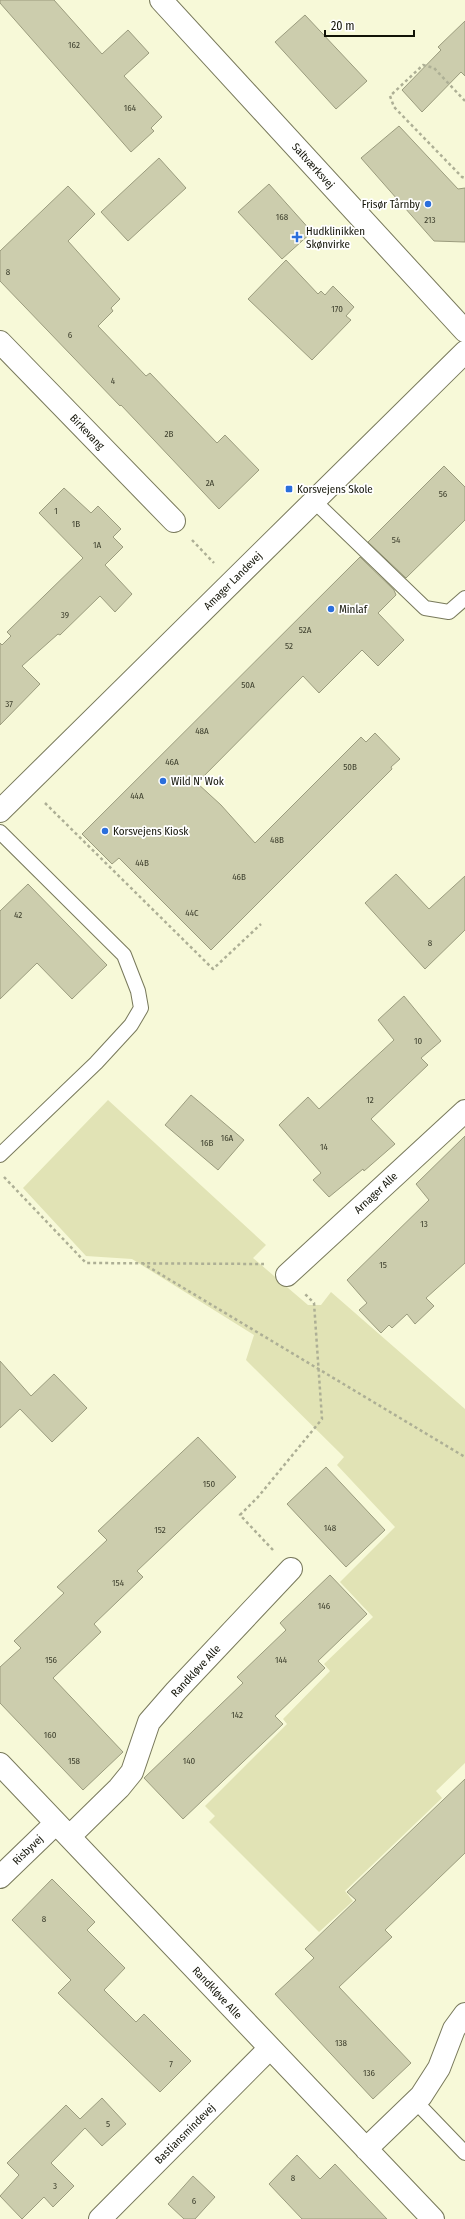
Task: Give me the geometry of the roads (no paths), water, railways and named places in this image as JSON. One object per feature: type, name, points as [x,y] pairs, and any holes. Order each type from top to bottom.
[{"type":"street","name":"Saltværksvej","points":[[161,0],[465,331]]},
{"type":"street","name":"Birkevang","points":[[0,342],[174,521]]},
{"type":"street","name":"Amager Landevej","points":[[0,811],[465,352]]},
{"type":"street","name":"Arnager Alle","points":[[287,1275],[465,1111]]},
{"type":"street","name":"Randkløve Alle","points":[[63,1829],[119,1788],[132,1772],[149,1722],[176,1691],[291,1569]]},
{"type":"street","name":"Randkløve Alle","points":[[0,1764],[433,2219]]},
{"type":"street","name":"Risbyvej","points":[[0,1877],[63,1829]]},
{"type":"street","points":[[366,2149],[421,2096],[439,2068],[454,2029],[465,2014]]},
{"type":"street","name":"Bastiansmindevej","points":[[100,2219],[270,2048]]},
{"type":"lane","points":[[314,501],[425,608],[449,612],[465,598]]},
{"type":"lane","points":[[0,832],[124,955],[138,991],[141,1008],[131,1025],[96,1062],[0,1155]]},
{"type":"lane","points":[[415,2101],[465,2153]]},
{"type":"place","name":"Frisør Tårnby","points":[[428,204]]},
{"type":"place","name":"Hudklinikken Skønvirke","points":[[297,237]]},
{"type":"place","name":"Korsvejens Skole","points":[[289,489]]},
{"type":"place","name":"Minlaf","points":[[331,609]]},
{"type":"place","name":"Wild N' Wok","points":[[163,781]]},
{"type":"place","name":"Korsvejens Kiosk","points":[[105,831]]}]
